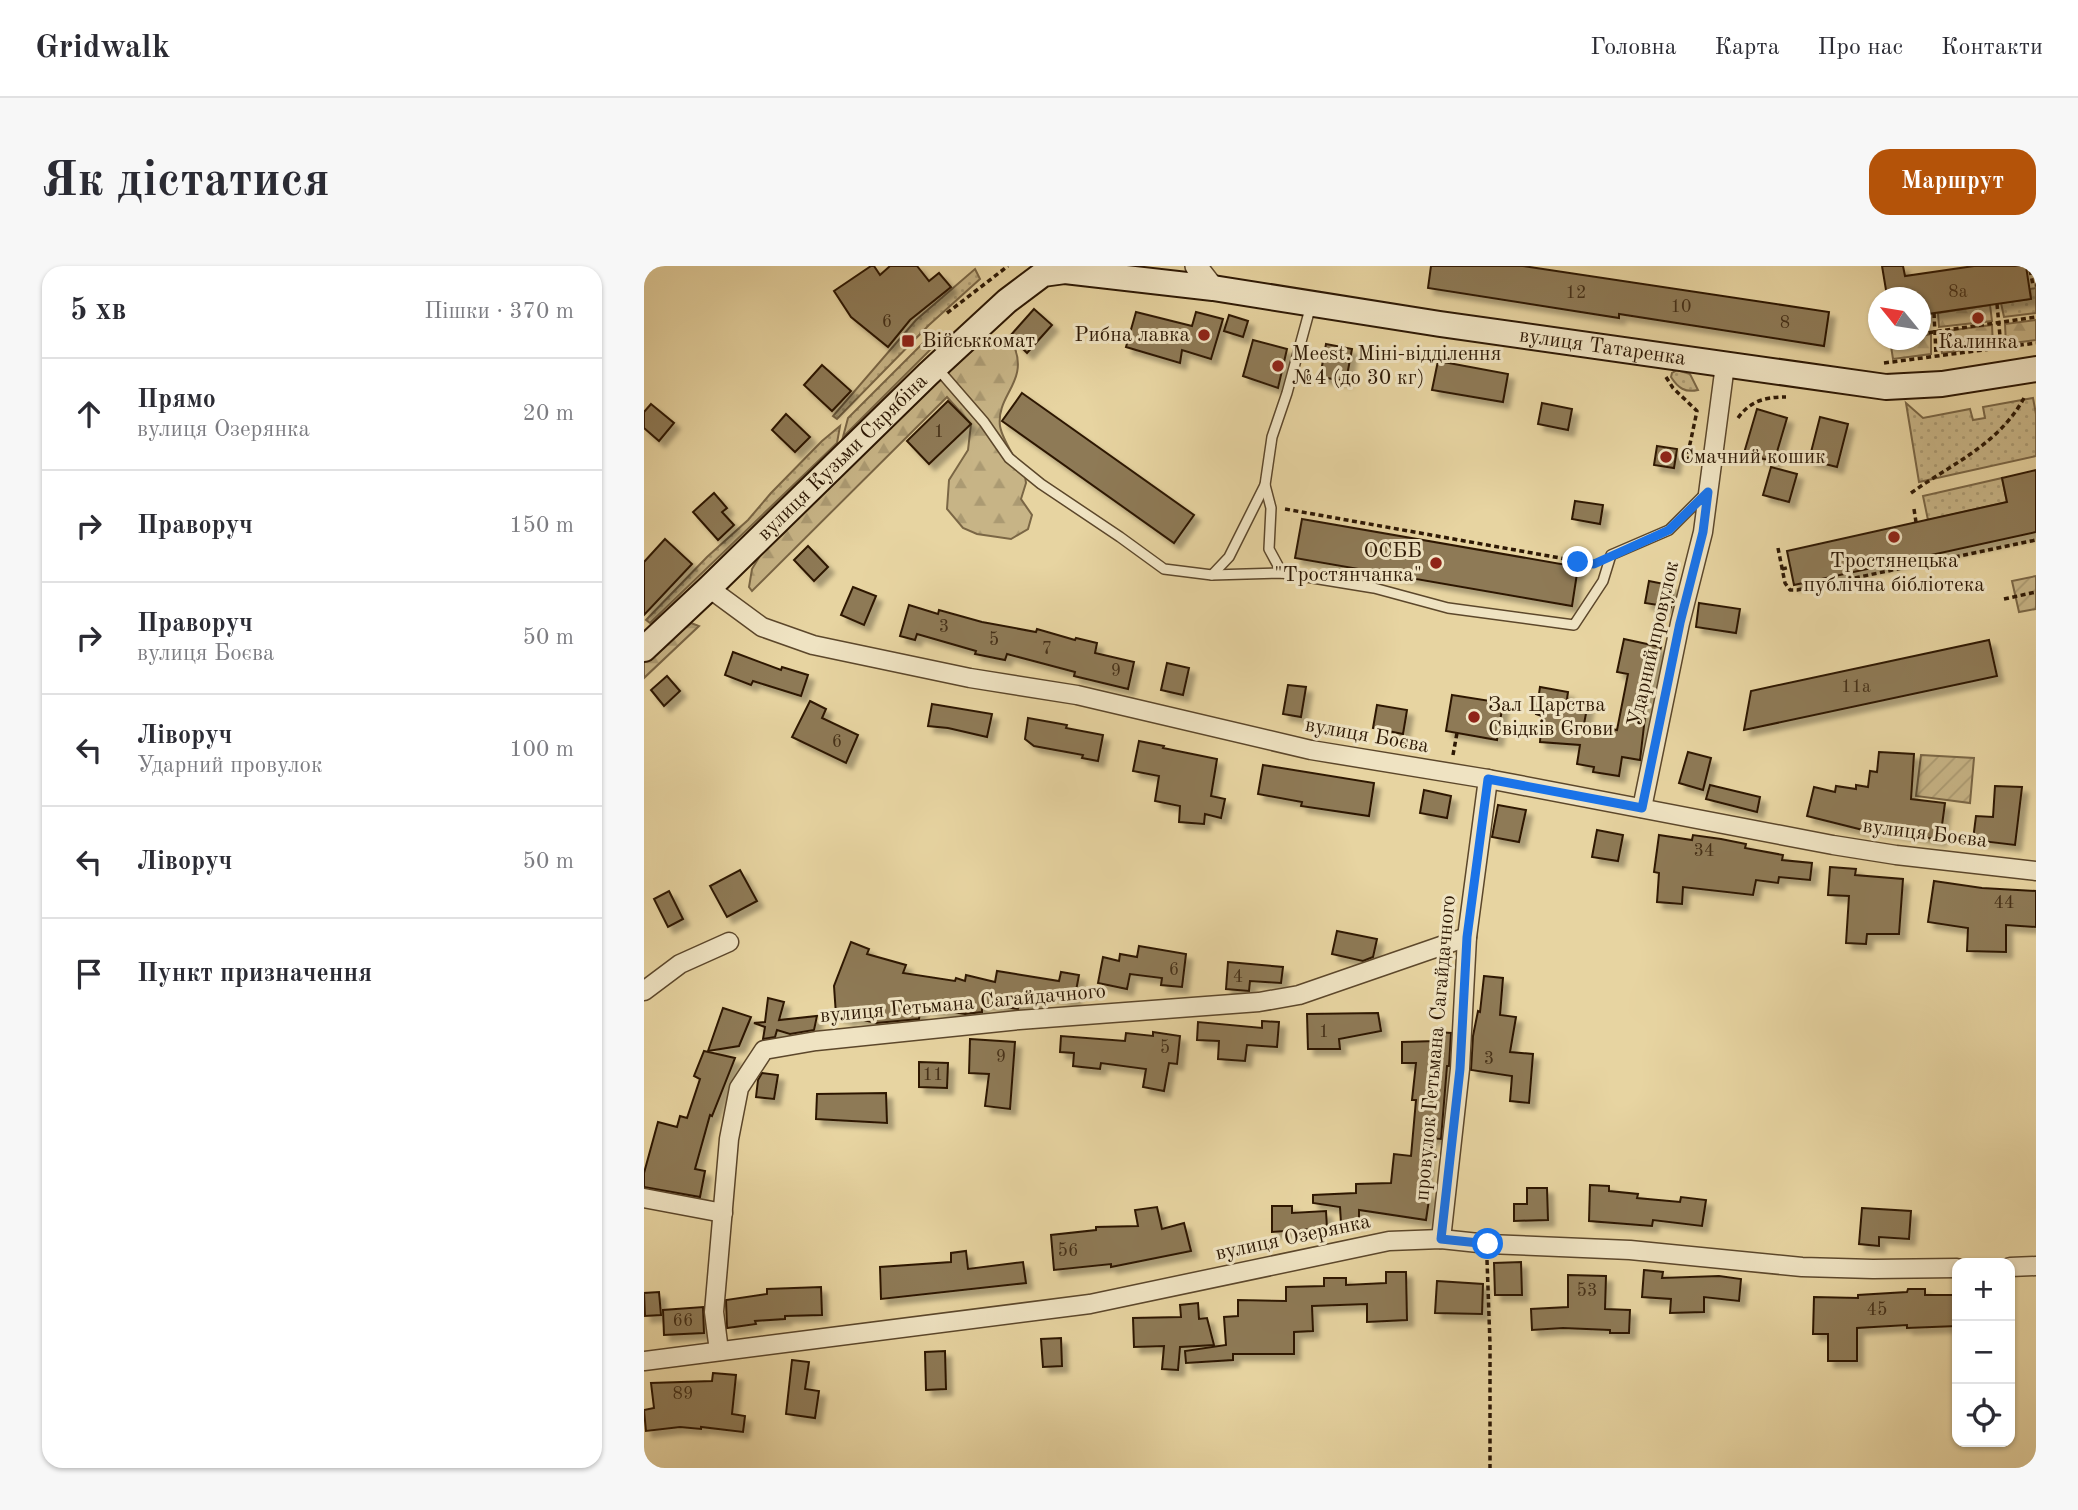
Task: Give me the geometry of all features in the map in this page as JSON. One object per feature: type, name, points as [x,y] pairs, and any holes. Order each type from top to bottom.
[{"type":"main road","name":"вулиця Татаренка","points":[[1051,270],[1213,289],[1828,380],[1895,387],[1942,384],[2036,369]]},
{"type":"main road","name":"вулиця Кузьми Скрябіна","points":[[644,649],[936,366],[1007,301],[1051,270]]},
{"type":"street","points":[[1196,266],[1213,289]]},
{"type":"street","name":"Ударний провулок","points":[[1642,808],[1680,623],[1703,532],[1725,365]]},
{"type":"street","name":"вулиця Боєва","points":[[709,588],[762,627],[813,645],[970,678],[1077,695],[1311,750],[1488,779],[1896,855],[2036,871]]},
{"type":"street","name":"провулок Гетьмана Сагайдачного","points":[[1441,1239],[1460,1069],[1467,937],[1488,779]]},
{"type":"street","name":"вулиця Гетьмана Сагайдачного","points":[[719,1351],[714,1312],[729,1139],[740,1088],[764,1050],[816,1041],[1019,1020],[1259,1002],[1299,995],[1467,937]]},
{"type":"street","points":[[644,991],[680,964],[729,942]]},
{"type":"street","points":[[644,1198],[723,1213]]},
{"type":"street","name":"вулиця Озерянка","points":[[644,1361],[1090,1304],[1389,1241],[1441,1239],[1488,1244],[1630,1250],[1802,1267],[1952,1268]]},
{"type":"street","points":[[2015,1267],[2036,1266]]},
{"type":"lane","points":[[1212,575],[1229,557],[1265,485],[1272,437],[1311,305]]},
{"type":"lane","points":[[936,366],[984,422],[1009,458],[1041,484],[1164,569],[1212,575],[1282,573],[1374,588],[1448,607],[1574,625],[1603,580],[1611,555],[1669,530],[1708,492]]},
{"type":"lane","points":[[1265,485],[1271,508],[1269,549],[1282,573]]},
{"type":"path","points":[[947,313],[1008,266]]},
{"type":"path","points":[[2030,270],[2033,285],[2036,285]]},
{"type":"path","points":[[1997,304],[2001,347]]},
{"type":"path","points":[[1934,313],[1936,355]]},
{"type":"path","points":[[1931,332],[2036,317]]},
{"type":"path","points":[[1877,364],[2036,343]]},
{"type":"path","points":[[1664,368],[1673,388],[1697,411],[1687,458],[1712,463]]},
{"type":"path","points":[[1732,428],[1744,410],[1758,400],[1794,398]]},
{"type":"path","points":[[1911,493],[1962,463],[1978,450],[2015,414],[2024,398]]},
{"type":"path","points":[[1271,508],[1578,562],[1594,564],[1611,555]]},
{"type":"path","points":[[1914,509],[1916,522]]},
{"type":"path","points":[[1778,548],[1785,583],[1790,590],[2036,540]]},
{"type":"path","points":[[1782,569],[1791,567]]},
{"type":"path","points":[[1833,576],[1834,583]]},
{"type":"path","points":[[2004,599],[2036,592]]},
{"type":"path","points":[[1488,1244],[1490,1468]]},
{"type":"green space","points":[[975,269],[980,279],[929,325],[837,419],[833,416],[916,320]]},
{"type":"green space","points":[[2036,288],[2036,313],[2004,317],[2001,303],[2031,299],[2030,289]]},
{"type":"green space","points":[[1990,305],[1992,321],[1939,327],[1938,313]]},
{"type":"green space","points":[[2036,320],[2036,340],[2006,344],[2005,324]]},
{"type":"green space","points":[[1992,325],[1993,346],[1942,353],[1939,332]]},
{"type":"green space","points":[[931,335],[938,336],[932,348],[843,437],[848,418]]},
{"type":"green space","points":[[978,345],[1014,346],[1018,359],[1015,379],[1000,415],[1000,426],[1007,445],[1025,476],[1026,483],[1021,499],[1032,515],[1028,529],[1011,539],[977,534],[963,528],[947,509],[949,480],[968,450],[971,424],[947,397],[752,591],[749,587],[752,569],[764,549],[783,534],[828,485]]},
{"type":"green space","points":[[1892,350],[1931,350],[1931,354],[1893,359]]},
{"type":"green space","points":[[1677,370],[1690,374],[1698,390],[1682,389],[1676,384],[1671,377]]},
{"type":"green space","points":[[2033,398],[2036,414],[2036,456],[1919,482],[1906,403],[1923,418],[1970,409],[1973,420],[1985,418],[1983,407]]},
{"type":"green space","points":[[840,426],[837,443],[650,623],[646,620],[707,557],[748,520],[822,441]]},
{"type":"green space","points":[[2002,478],[2007,502],[1928,520],[1923,496]]},
{"type":"green space","points":[[2036,576],[2036,609],[2019,612],[2012,581]]},
{"type":"green space","points":[[691,623],[699,626],[644,678],[644,660]]},
{"type":"green space","points":[[1921,755],[1974,758],[1970,803],[1916,796]]},
{"type":"building","points":[[874,266],[880,275],[890,266],[917,266],[929,281],[939,273],[951,287],[910,320],[888,347],[851,317],[834,291]]},
{"type":"building","points":[[1431,266],[1523,266],[1829,312],[1824,346],[1428,288]]},
{"type":"building","points":[[1882,266],[1903,266],[1905,276],[1974,266],[2026,266],[2031,299],[1931,314],[1931,287],[1886,287]]},
{"type":"building","points":[[1034,309],[1052,325],[1027,353],[1010,336]]},
{"type":"building","points":[[1136,312],[1192,326],[1196,312],[1223,319],[1211,359],[1182,350],[1180,363],[1126,347]]},
{"type":"building","points":[[1229,315],[1248,321],[1243,337],[1224,331]]},
{"type":"building","points":[[1253,340],[1287,349],[1278,388],[1243,376]]},
{"type":"building","points":[[1326,344],[1352,349],[1346,381],[1320,377]]},
{"type":"building","points":[[1438,361],[1508,374],[1503,402],[1432,390]]},
{"type":"building","points":[[822,365],[851,391],[832,411],[804,385]]},
{"type":"building","points":[[1022,393],[1194,515],[1174,543],[1002,421]]},
{"type":"building","points":[[948,401],[971,424],[929,464],[907,441]]},
{"type":"building","points":[[1542,403],[1572,409],[1568,430],[1538,424]]},
{"type":"building","points":[[651,404],[674,423],[659,441],[644,428],[644,412]]},
{"type":"building","points":[[1757,409],[1787,418],[1774,462],[1744,453]]},
{"type":"building","points":[[786,414],[810,437],[795,452],[772,430]]},
{"type":"building","points":[[1820,417],[1848,424],[1837,467],[1809,460]]},
{"type":"building","name":"Смачний кошик","points":[[1657,446],[1677,449],[1674,468],[1654,465]]},
{"type":"building","points":[[1771,467],[1797,474],[1789,502],[1763,495]]},
{"type":"building","points":[[2036,470],[2036,532],[1794,585],[1787,551],[2007,502],[2002,478]]},
{"type":"building","points":[[714,493],[727,508],[722,512],[734,525],[718,540],[693,512]]},
{"type":"building","points":[[1575,501],[1603,505],[1600,524],[1572,519]]},
{"type":"building","name":"ОСББ \"Тростянчанка\"","points":[[1302,519],[1578,567],[1572,606],[1295,558]]},
{"type":"building","points":[[665,539],[692,564],[644,615],[644,562]]},
{"type":"building","points":[[808,546],[828,567],[814,581],[794,560]]},
{"type":"building","points":[[1649,581],[1674,586],[1671,607],[1645,603]]},
{"type":"building","points":[[853,587],[876,596],[864,625],[841,615]]},
{"type":"building","points":[[1699,603],[1740,609],[1736,633],[1696,627]]},
{"type":"building","points":[[909,605],[938,614],[939,610],[982,622],[1036,632],[1037,629],[1097,643],[1095,653],[1134,662],[1128,689],[1074,676],[1075,672],[1007,654],[1005,660],[975,654],[976,651],[917,634],[915,640],[900,636]]},
{"type":"building","points":[[1624,639],[1661,647],[1647,700],[1640,760],[1622,757],[1619,776],[1593,772],[1594,767],[1577,764],[1580,745],[1540,742],[1542,716],[1536,714],[1540,687],[1568,692],[1567,699],[1588,703],[1584,724],[1617,730],[1628,674],[1617,672]]},
{"type":"building","points":[[1989,640],[1997,676],[1744,730],[1751,691]]},
{"type":"building","points":[[733,652],[781,670],[782,667],[808,675],[801,696],[753,681],[751,685],[725,675]]},
{"type":"building","points":[[1167,663],[1189,668],[1183,695],[1161,690]]},
{"type":"building","points":[[667,676],[680,691],[664,706],[651,690]]},
{"type":"building","points":[[1288,685],[1306,687],[1301,717],[1283,714]]},
{"type":"building","name":"Зал Царства Свідків Єгови","points":[[1452,695],[1503,703],[1497,740],[1446,731]]},
{"type":"building","points":[[810,701],[826,709],[822,718],[858,735],[846,763],[792,737]]},
{"type":"building","points":[[932,704],[992,714],[987,737],[928,726]]},
{"type":"building","points":[[1377,705],[1407,710],[1403,734],[1373,728]]},
{"type":"building","points":[[1028,718],[1103,735],[1098,761],[1082,758],[1083,755],[1034,746],[1025,739]]},
{"type":"building","points":[[1139,741],[1217,759],[1211,796],[1225,799],[1221,818],[1205,814],[1204,824],[1179,822],[1180,806],[1155,801],[1159,776],[1133,771]]},
{"type":"building","points":[[1688,752],[1711,758],[1703,790],[1679,783]]},
{"type":"building","points":[[1879,752],[1914,754],[1911,799],[1945,803],[1940,840],[1864,827],[1863,830],[1807,816],[1814,787],[1835,792],[1836,786],[1856,789],[1856,785],[1868,787],[1870,771],[1877,772]]},
{"type":"building","points":[[1263,765],[1374,783],[1369,816],[1301,806],[1302,802],[1258,794]]},
{"type":"building","points":[[1710,785],[1760,797],[1757,812],[1706,799]]},
{"type":"building","points":[[1995,786],[2022,787],[2015,845],[1973,840],[1976,816],[1993,817]]},
{"type":"building","points":[[1424,790],[1451,796],[1447,818],[1420,813]]},
{"type":"building","points":[[1498,805],[1526,810],[1519,842],[1492,837]]},
{"type":"building","points":[[1597,830],[1623,835],[1618,861],[1592,857]]},
{"type":"building","points":[[1659,835],[1692,840],[1693,835],[1721,839],[1746,844],[1745,848],[1783,855],[1782,860],[1812,863],[1810,880],[1779,877],[1778,883],[1756,880],[1753,895],[1683,887],[1682,904],[1657,902],[1659,873],[1654,872]]},
{"type":"building","points":[[1830,867],[1856,869],[1855,875],[1903,879],[1899,934],[1867,934],[1866,944],[1846,943],[1849,896],[1828,895]]},
{"type":"building","points":[[740,870],[757,901],[727,917],[710,886]]},
{"type":"building","points":[[1934,881],[1982,888],[2036,891],[2036,927],[2006,925],[2006,952],[1967,951],[1968,928],[1928,922]]},
{"type":"building","points":[[669,891],[683,919],[668,927],[654,899]]},
{"type":"building","points":[[1337,931],[1377,939],[1373,957],[1363,961],[1332,954]]},
{"type":"building","points":[[851,942],[869,949],[867,954],[906,965],[903,973],[955,981],[956,978],[965,981],[966,975],[995,982],[997,971],[1059,981],[1061,972],[1079,975],[1074,1001],[1039,994],[1037,1006],[1019,1003],[1018,1009],[982,1003],[982,1012],[965,1014],[921,1007],[919,1019],[876,1023],[851,1017],[850,1020],[836,1015],[834,986]]},
{"type":"building","points":[[1139,946],[1186,954],[1182,987],[1161,985],[1162,978],[1130,974],[1127,989],[1098,983],[1103,957],[1119,961],[1120,954],[1137,957]]},
{"type":"building","points":[[1228,962],[1283,967],[1281,983],[1250,981],[1249,991],[1226,989]]},
{"type":"building","points":[[1484,976],[1503,978],[1500,1015],[1516,1017],[1510,1052],[1533,1054],[1529,1103],[1510,1101],[1512,1076],[1471,1070],[1473,1036],[1478,1011],[1480,1012]]},
{"type":"building","points":[[768,998],[784,1002],[779,1020],[817,1016],[814,1030],[790,1034],[777,1030],[775,1037],[763,1039],[765,1027],[754,1023],[765,1022]]},
{"type":"building","points":[[723,1008],[751,1017],[739,1046],[708,1051]]},
{"type":"building","points":[[1378,1013],[1381,1031],[1339,1039],[1340,1049],[1308,1049],[1307,1014]]},
{"type":"building","points":[[1262,1021],[1279,1022],[1277,1047],[1247,1045],[1245,1061],[1218,1059],[1219,1041],[1197,1040],[1198,1022],[1262,1028]]},
{"type":"building","points":[[1153,1032],[1180,1036],[1177,1064],[1169,1063],[1164,1091],[1143,1087],[1146,1069],[1101,1063],[1100,1069],[1073,1066],[1074,1053],[1060,1052],[1061,1036],[1125,1041],[1126,1033],[1153,1036]]},
{"type":"building","points":[[1437,1032],[1451,1033],[1441,1139],[1430,1138],[1425,1192],[1430,1193],[1426,1220],[1359,1210],[1359,1223],[1341,1223],[1340,1207],[1313,1203],[1313,1195],[1356,1193],[1356,1184],[1391,1183],[1394,1154],[1411,1156],[1416,1100],[1412,1100],[1416,1063],[1402,1063],[1402,1042],[1436,1041]]},
{"type":"building","points":[[970,1039],[1015,1042],[1010,1109],[985,1106],[989,1074],[969,1073]]},
{"type":"building","points":[[704,1051],[735,1058],[712,1116],[710,1115],[695,1169],[705,1171],[700,1197],[644,1187],[644,1173],[658,1122],[677,1127],[680,1116],[687,1118],[700,1079],[694,1076]]},
{"type":"building","points":[[919,1062],[948,1063],[947,1088],[919,1087]]},
{"type":"building","points":[[762,1073],[778,1075],[774,1099],[756,1097],[758,1080]]},
{"type":"building","points":[[886,1093],[887,1123],[816,1119],[817,1094]]},
{"type":"building","points":[[1590,1185],[1609,1186],[1609,1191],[1638,1194],[1637,1198],[1680,1202],[1681,1197],[1706,1200],[1702,1226],[1653,1220],[1652,1226],[1589,1221]]},
{"type":"building","points":[[1527,1188],[1547,1188],[1548,1220],[1514,1221],[1514,1204],[1527,1204]]},
{"type":"building","points":[[1272,1206],[1292,1206],[1292,1213],[1326,1211],[1327,1228],[1272,1232]]},
{"type":"building","points":[[1157,1207],[1162,1229],[1184,1223],[1191,1251],[1111,1267],[1111,1264],[1054,1270],[1051,1235],[1096,1230],[1096,1227],[1138,1226],[1135,1210]]},
{"type":"building","points":[[1862,1208],[1911,1211],[1909,1239],[1879,1237],[1879,1246],[1859,1244]]},
{"type":"building","points":[[966,1251],[968,1269],[1023,1262],[1026,1283],[881,1299],[880,1267],[951,1262],[951,1253]]},
{"type":"building","points":[[1521,1262],[1522,1295],[1495,1295],[1494,1263]]},
{"type":"building","points":[[1644,1270],[1663,1272],[1662,1278],[1719,1276],[1741,1279],[1739,1301],[1704,1297],[1704,1312],[1670,1313],[1671,1299],[1642,1297]]},
{"type":"building","points":[[1386,1272],[1406,1272],[1407,1320],[1367,1322],[1367,1304],[1312,1306],[1313,1331],[1294,1332],[1294,1354],[1233,1354],[1233,1360],[1186,1363],[1185,1351],[1226,1345],[1224,1317],[1238,1316],[1238,1300],[1286,1301],[1286,1287],[1324,1286],[1324,1278],[1346,1278],[1346,1285],[1386,1283]]},
{"type":"building","points":[[1568,1275],[1606,1276],[1605,1309],[1630,1310],[1629,1333],[1563,1328],[1532,1330],[1531,1309],[1568,1307]]},
{"type":"building","points":[[1437,1281],[1483,1284],[1482,1314],[1435,1313]]},
{"type":"building","points":[[821,1287],[822,1315],[785,1316],[785,1319],[755,1321],[756,1324],[727,1328],[726,1300],[767,1294],[767,1289]]},
{"type":"building","points":[[1908,1289],[1925,1289],[1925,1295],[1952,1295],[1952,1326],[1857,1328],[1857,1361],[1828,1361],[1828,1334],[1813,1334],[1814,1297],[1858,1298],[1858,1295],[1907,1292]]},
{"type":"building","points":[[659,1292],[661,1315],[645,1316],[644,1293]]},
{"type":"building","points":[[1198,1303],[1199,1319],[1207,1318],[1214,1345],[1180,1347],[1178,1370],[1162,1369],[1164,1346],[1134,1347],[1133,1318],[1181,1317],[1180,1305]]},
{"type":"building","points":[[703,1307],[704,1333],[664,1335],[663,1310]]},
{"type":"building","points":[[1061,1338],[1062,1366],[1043,1367],[1041,1339]]},
{"type":"building","points":[[945,1351],[946,1389],[926,1390],[925,1352]]},
{"type":"building","points":[[792,1360],[809,1362],[805,1389],[819,1391],[815,1418],[786,1414]]},
{"type":"building","points":[[713,1373],[736,1375],[732,1414],[745,1416],[743,1432],[701,1427],[646,1431],[644,1410],[654,1408],[651,1383],[712,1381]]},
{"type":"place","name":"Калинка","points":[[1978,318]]},
{"type":"place","name":"Рибна лавка","points":[[1204,335]]},
{"type":"place","name":"Військкомат","points":[[908,341]]},
{"type":"place","name":"Meest. Міні-відділення №4 (до 30 кг)","points":[[1278,366]]},
{"type":"place","name":"Смачний кошик","points":[[1666,457]]},
{"type":"place","name":"Тростянецька публічна бібліотека","points":[[1894,537]]},
{"type":"place","name":"ОСББ \"Тростянчанка\"","points":[[1436,563]]},
{"type":"place","name":"Зал Царства Свідків Єгови","points":[[1474,717]]},
{"type":"route","points":[[1488,1244],[1441,1239],[1460,1069],[1467,937],[1488,779],[1642,808],[1680,623],[1703,532],[1708,492],[1669,530],[1594,564],[1578,562]]}]
